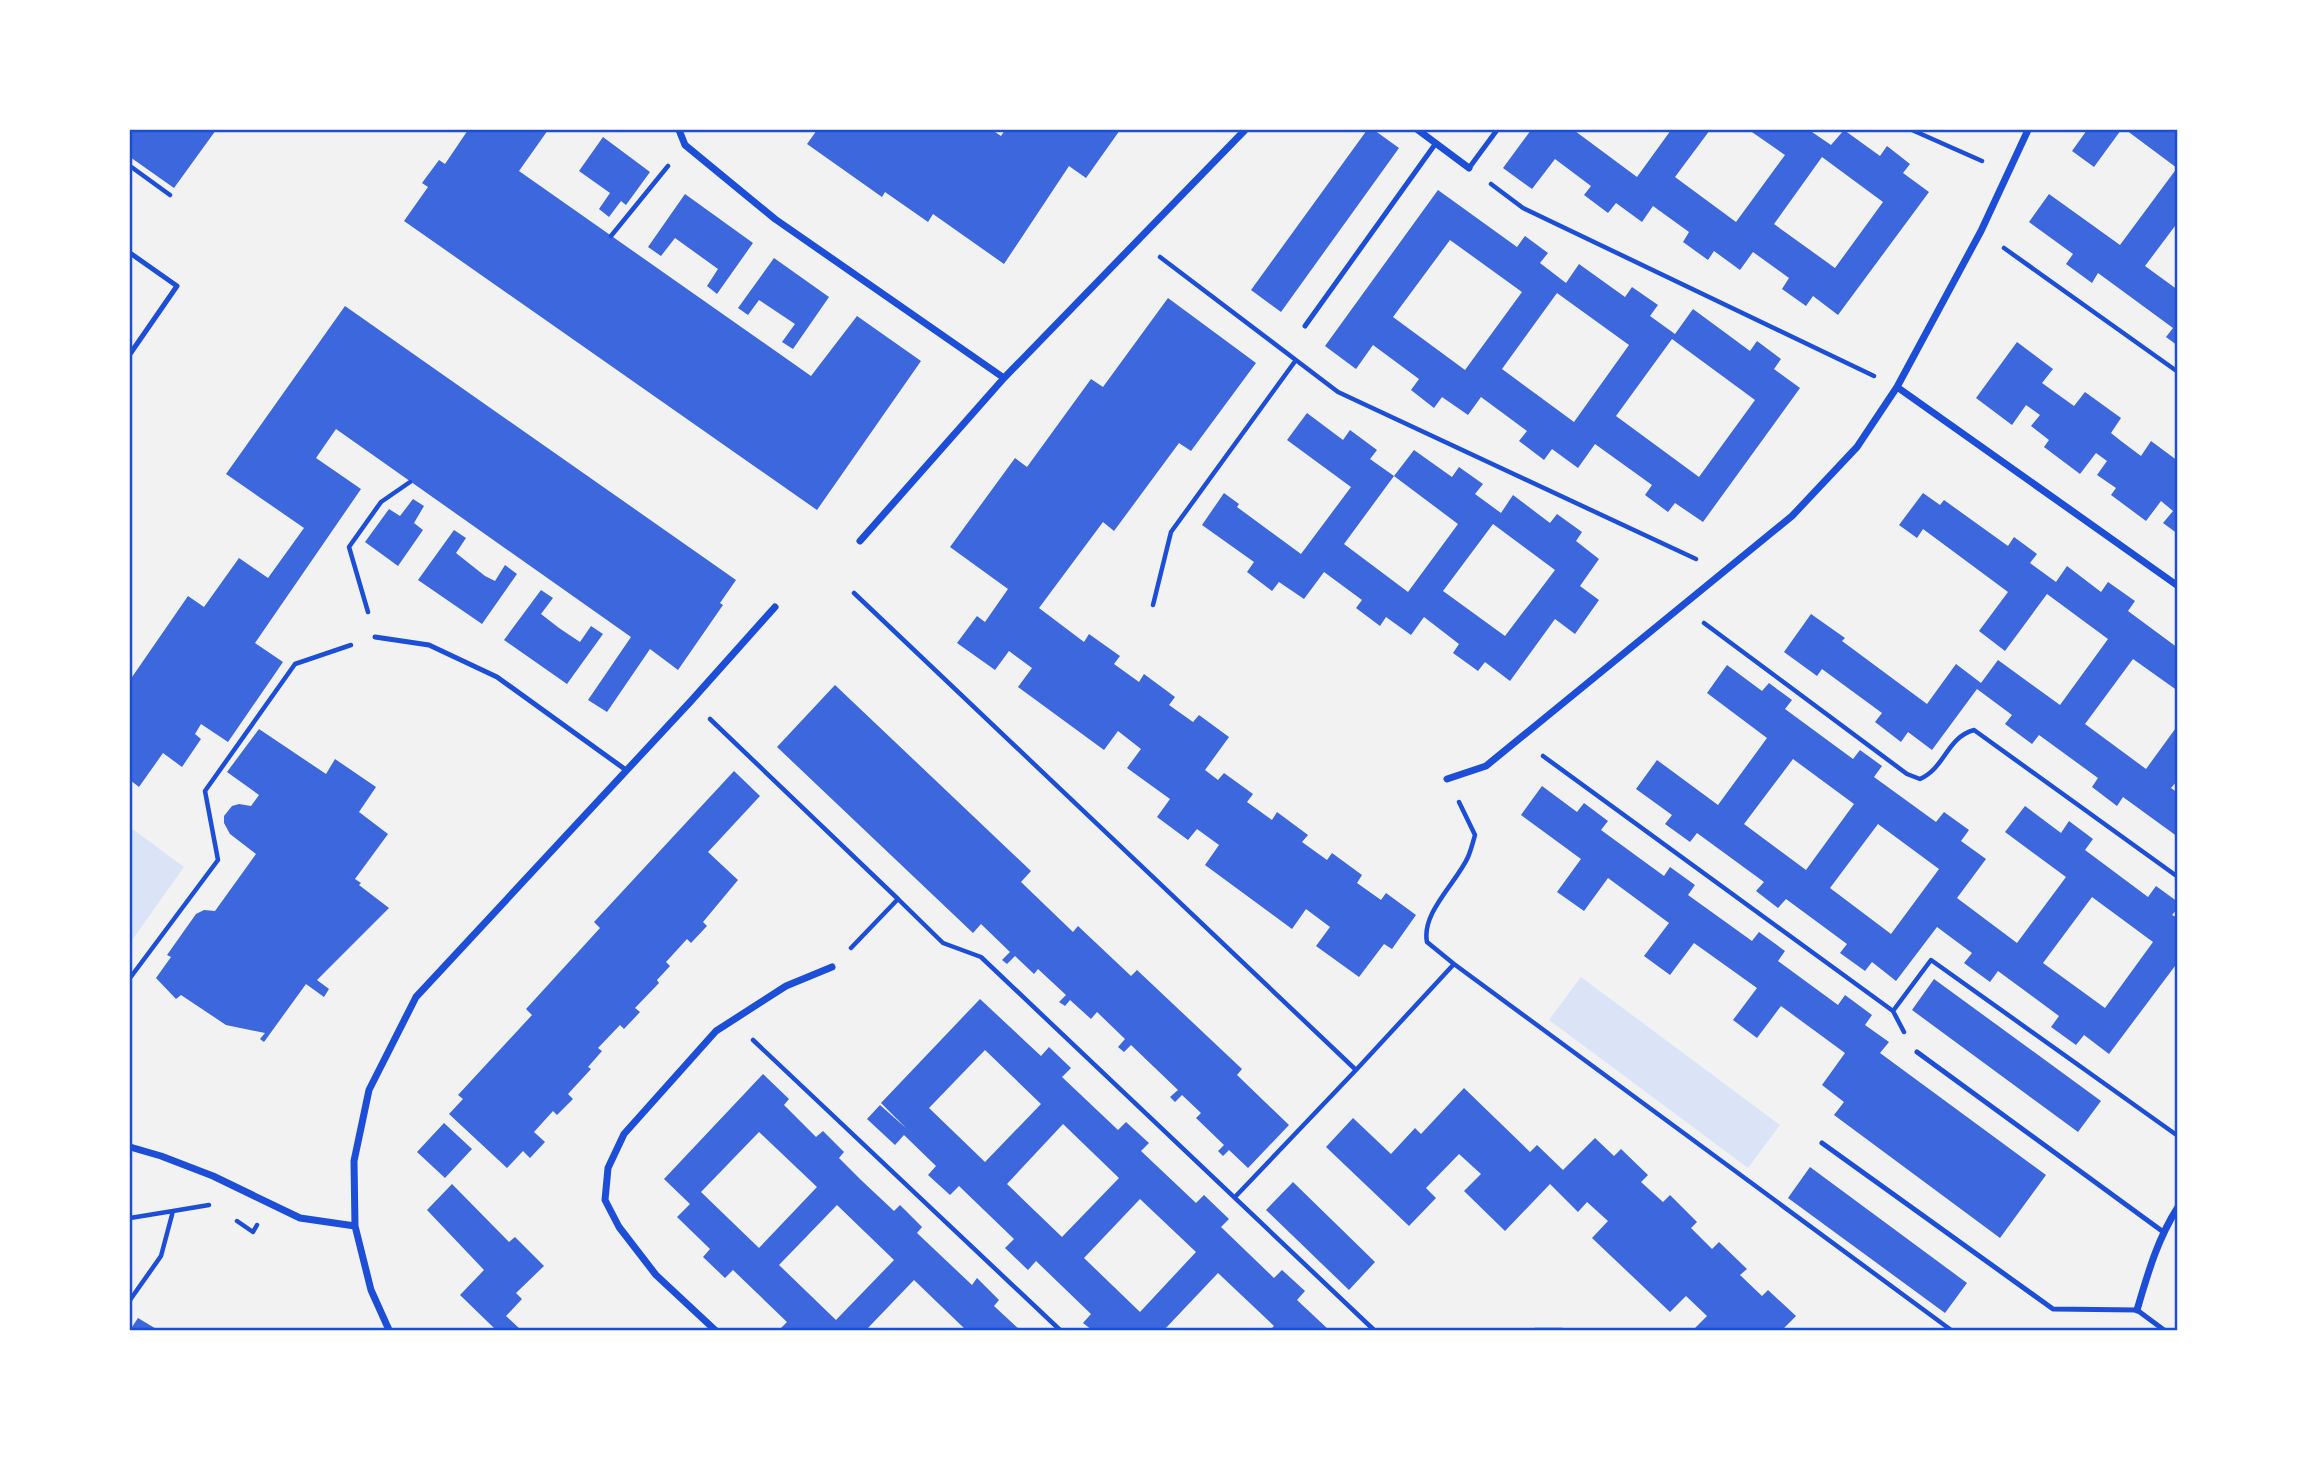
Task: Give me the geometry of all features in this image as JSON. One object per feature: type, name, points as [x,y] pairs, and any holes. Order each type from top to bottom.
[{"type":"street","points":[[679,130],[685,145],[775,219],[1004,378]]},
{"type":"street","points":[[860,541],[1004,378],[1245,130]]},
{"type":"street","points":[[1418,130],[1469,168]]},
{"type":"street","points":[[1447,779],[1486,766],[1792,516],[1857,447],[1896,387],[1981,231],[2028,130]]},
{"type":"street","points":[[1896,387],[2178,586]]},
{"type":"street","points":[[389,1331],[371,1290],[355,1226],[354,1161],[369,1090],[416,997],[775,607]]},
{"type":"street","points":[[715,1331],[656,1275],[619,1227],[605,1200],[608,1168],[624,1134],[716,1031],[786,986],[832,967]]},
{"type":"street","points":[[130,1147],[213,1176],[300,1218],[355,1226]]},
{"type":"street","points":[[2137,1310],[2162,1231],[2178,1208]]},
{"type":"lane","points":[[1469,168],[1497,130]]},
{"type":"lane","points":[[1305,326],[1436,143]]},
{"type":"lane","points":[[130,253],[177,286],[130,354]]},
{"type":"lane","points":[[374,638],[429,645],[497,677],[626,770]]},
{"type":"lane","points":[[1917,1052],[2162,1231]]},
{"type":"lane","points":[[1822,1143],[2053,1309],[2137,1310],[2164,1331]]},
{"type":"path","points":[[1912,130],[2009,173]]},
{"type":"path","points":[[611,236],[685,145]]},
{"type":"path","points":[[130,166],[170,195]]},
{"type":"path","points":[[1469,168],[1523,208],[1896,387]]},
{"type":"path","points":[[1981,231],[2178,372]]},
{"type":"path","points":[[1138,241],[1338,392],[1722,572]]},
{"type":"path","points":[[1153,605],[1171,532],[1296,360]]},
{"type":"path","points":[[130,978],[218,860],[205,791],[295,664],[374,638],[349,547],[381,502],[410,482]]},
{"type":"path","points":[[854,593],[1356,1070]]},
{"type":"path","points":[[1680,606],[1907,774],[1920,779],[1931,774],[1961,734],[1973,730],[2178,877]]},
{"type":"path","points":[[691,701],[943,943],[981,957],[1374,1331]]},
{"type":"path","points":[[1519,738],[1893,1011],[1931,960],[2178,1136]]},
{"type":"path","points":[[1447,779],[1475,835],[1469,856],[1428,920],[1425,933],[1427,942],[1951,1331]]},
{"type":"path","points":[[832,967],[898,899]]},
{"type":"path","points":[[1235,1197],[1454,964]]},
{"type":"path","points":[[732,1020],[1060,1331]]},
{"type":"path","points":[[130,1218],[211,1204]]},
{"type":"path","points":[[232,1218],[253,1231],[270,1204]]},
{"type":"path","points":[[130,1300],[161,1256],[173,1211]]},
{"type":"path","points":[[1535,1331],[1562,1331]]},
{"type":"shaded area","points":[[130,827],[184,867],[130,943]]},
{"type":"shaded area","points":[[1581,977],[1780,1125],[1748,1168],[1549,1020]]},
{"type":"building","points":[[130,130],[216,130],[174,188],[130,157]]},
{"type":"building","points":[[468,130],[548,130],[519,171],[811,376],[857,316],[921,361],[817,510],[404,221],[428,187],[422,183],[439,160],[445,164]]},
{"type":"building","points":[[817,130],[992,130],[1001,136],[1005,130],[1120,130],[1086,178],[1069,166],[1004,264],[933,214],[928,222],[885,192],[882,197],[807,144]]},
{"type":"building","points":[[1367,130],[1374,130],[1399,148],[1281,312],[1251,290]]},
{"type":"building","points":[[1531,130],[1576,130],[1637,177],[1671,130],[1710,130],[1675,177],[1736,222],[1785,155],[1749,130],[1809,130],[1831,145],[1844,130],[1880,156],[1887,146],[1910,164],[1903,173],[1929,192],[1838,315],[1813,296],[1806,306],[1782,289],[1789,278],[1753,252],[1740,270],[1714,251],[1708,260],[1683,242],[1689,232],[1653,206],[1642,222],[1616,203],[1608,213],[1584,195],[1591,186],[1555,159],[1532,189],[1503,168]],"holes":[[[1822,157],[1883,202],[1835,268],[1774,224]]]},
{"type":"building","points":[[2087,130],[2121,130],[2094,167],[2072,151]]},
{"type":"building","points":[[2126,130],[2178,130],[2178,222],[2145,266],[2178,290],[2178,346],[2166,337],[2173,328],[2098,273],[2092,283],[2066,264],[2073,254],[2029,222],[2049,194],[2120,245],[2177,168]]},
{"type":"building","points":[[603,137],[650,172],[626,205],[621,201],[609,217],[599,209],[610,193],[579,171]]},
{"type":"building","points":[[1438,190],[1517,247],[1525,236],[1548,253],[1540,263],[1566,283],[1579,264],[1625,297],[1632,287],[1658,305],[1650,316],[1675,334],[1693,309],[1750,351],[1757,341],[1781,359],[1774,369],[1800,388],[1703,522],[1675,503],[1668,512],[1645,495],[1652,485],[1595,444],[1578,468],[1552,449],[1544,460],[1519,441],[1527,431],[1481,397],[1468,415],[1442,397],[1434,408],[1411,390],[1419,379],[1373,345],[1356,369],[1325,346]],"holes":[[[1450,240],[1522,292],[1465,370],[1393,317]],[[1557,293],[1629,345],[1574,422],[1502,369]],[[1672,339],[1755,400],[1699,477],[1616,416]]]},
{"type":"building","points":[[685,194],[753,243],[717,294],[707,286],[718,269],[675,238],[661,256],[648,247]]},
{"type":"building","points":[[774,258],[829,297],[793,349],[782,342],[795,324],[759,300],[748,315],[738,308]]},
{"type":"building","points":[[1168,298],[1256,363],[1191,451],[1179,443],[1114,531],[1103,522],[1039,608],[1084,642],[1089,634],[1120,656],[1114,664],[1139,682],[1144,674],[1175,697],[1169,705],[1193,722],[1199,715],[1229,737],[1205,770],[1218,780],[1224,773],[1253,794],[1247,802],[1272,820],[1277,812],[1308,835],[1302,842],[1327,860],[1332,853],[1362,875],[1357,883],[1381,900],[1386,893],[1416,915],[1392,949],[1384,944],[1359,977],[1316,946],[1330,927],[1306,909],[1292,929],[1205,865],[1219,845],[1197,829],[1188,840],[1157,817],[1170,799],[1127,768],[1141,749],[1118,731],[1104,750],[1018,687],[1032,668],[1009,651],[995,670],[957,643],[977,616],[985,622],[1008,589],[950,547],[1015,458],[1027,467],[1091,379],[1103,387]]},
{"type":"building","points":[[345,306],[736,580],[720,603],[723,605],[678,670],[650,649],[607,712],[588,700],[631,637],[336,429],[316,458],[361,489],[255,643],[283,662],[228,742],[201,724],[195,734],[201,739],[182,767],[163,753],[139,787],[130,780],[130,680],[188,596],[204,607],[239,558],[268,578],[304,528],[226,474]]},
{"type":"building","points":[[2017,342],[2053,369],[2042,383],[2074,406],[2085,392],[2121,418],[2111,433],[2141,456],[2151,441],[2178,461],[2178,478],[2175,482],[2178,484],[2178,534],[2163,523],[2173,511],[2161,501],[2146,521],[2111,495],[2116,488],[2097,475],[2107,461],[2096,453],[2080,474],[2044,447],[2049,440],[2031,426],[2040,415],[2026,405],[2012,425],[1976,398]]},
{"type":"building","points":[[1307,413],[1343,440],[1350,430],[1377,450],[1370,459],[1394,476],[1414,450],[1452,477],[1459,467],[1483,484],[1475,494],[1501,513],[1513,495],[1550,523],[1557,514],[1582,532],[1576,541],[1599,559],[1580,586],[1599,600],[1575,634],[1555,619],[1510,681],[1485,662],[1478,671],[1453,653],[1459,644],[1424,617],[1411,635],[1386,617],[1380,626],[1356,608],[1362,600],[1324,572],[1304,599],[1279,582],[1272,591],[1247,572],[1254,562],[1202,525],[1224,493],[1239,504],[1237,507],[1301,554],[1351,487],[1287,440]],"holes":[[[1394,476],[1458,524],[1408,592],[1344,544]],[[1493,524],[1555,570],[1505,636],[1443,591]]]},
{"type":"building","points":[[1923,493],[1940,505],[1944,500],[2008,546],[2014,537],[2037,554],[2030,563],[2056,582],[2067,566],[2101,592],[2108,582],[2135,601],[2128,611],[2178,648],[2178,691],[2133,659],[2085,724],[2146,769],[2178,725],[2178,780],[2171,788],[2178,793],[2178,837],[2123,797],[2117,806],[2092,787],[2098,778],[2039,735],[2032,744],[2005,724],[2012,715],[1977,689],[1932,750],[1908,732],[1901,742],[1875,722],[1882,713],[1822,669],[1817,676],[1784,652],[1811,614],[1845,638],[1842,641],[1927,704],[1956,664],[1981,683],[1998,660],[2060,705],[2108,639],[2047,594],[2005,651],[1979,631],[2008,592],[1923,529],[1917,538],[1899,525]]},
{"type":"building","points":[[413,499],[424,506],[414,523],[423,530],[398,566],[365,542],[389,509],[400,516]]},
{"type":"building","points":[[454,530],[466,538],[456,553],[485,576],[495,581],[505,565],[517,574],[482,624],[418,580]]},
{"type":"building","points":[[541,590],[553,598],[541,614],[559,628],[580,642],[591,626],[603,634],[567,684],[504,640]]},
{"type":"building","points":[[1727,665],[1762,691],[1769,683],[1792,700],[1785,709],[1853,759],[1860,750],[1882,766],[1874,777],[1936,822],[1944,812],[1969,830],[1961,841],[1986,859],[1957,898],[2017,943],[2066,877],[2005,832],[2025,806],[2061,833],[2069,821],[2093,839],[2085,850],[2148,897],[2156,886],[2178,902],[2178,908],[2172,915],[2178,918],[2178,962],[2109,1054],[2084,1035],[2076,1045],[2051,1027],[2059,1016],[1998,971],[1990,982],[1964,963],[1972,953],[1937,927],[1896,981],[1872,962],[1865,971],[1840,953],[1847,944],[1786,899],[1778,908],[1756,891],[1764,882],[1697,833],[1690,842],[1665,824],[1672,815],[1636,789],[1657,760],[1718,805],[1767,738],[1707,693]],"holes":[[[1793,759],[1854,804],[1806,870],[1744,824]],[[1878,824],[1939,869],[1891,934],[1830,888]],[[2092,897],[2153,942],[2105,1008],[2043,963]]]},
{"type":"building","points":[[835,685],[1031,871],[1021,882],[1073,932],[1078,926],[1131,976],[1137,970],[1242,1069],[1237,1075],[1289,1125],[1248,1168],[1229,1150],[1223,1156],[1218,1151],[1224,1145],[1196,1118],[1201,1113],[1182,1095],[1175,1102],[1170,1097],[1178,1090],[1131,1045],[1124,1052],[1118,1047],[1125,1039],[1097,1012],[1091,1019],[1070,1000],[1065,1006],[1059,1002],[1066,995],[1038,969],[1034,974],[1015,956],[1007,964],[1002,960],[1010,952],[981,924],[973,933],[777,747]]},
{"type":"building","points":[[259,729],[326,774],[335,759],[376,787],[359,812],[388,834],[355,879],[389,908],[317,980],[329,989],[324,997],[306,984],[264,1042],[260,1039],[265,1033],[226,1025],[181,995],[176,999],[156,978],[171,957],[167,955],[196,914],[204,910],[215,911],[256,854],[230,834],[224,823],[224,816],[232,806],[251,806],[259,795],[227,772]]},
{"type":"building","points":[[734,771],[760,796],[708,852],[738,880],[703,922],[707,926],[691,943],[687,939],[666,962],[670,966],[657,980],[659,983],[635,1008],[640,1012],[624,1029],[620,1025],[598,1048],[602,1051],[588,1067],[591,1069],[568,1094],[573,1099],[557,1115],[553,1111],[534,1132],[545,1142],[530,1158],[523,1151],[507,1168],[449,1114],[463,1099],[458,1095],[532,1015],[526,1009],[600,928],[594,922]]},
{"type":"building","points":[[1542,786],[1577,812],[1584,803],[1608,821],[1601,830],[1664,876],[1670,867],[1695,885],[1688,895],[1752,941],[1759,932],[1785,951],[1778,961],[1838,1005],[1845,995],[1872,1015],[1865,1025],[1889,1042],[1880,1053],[2046,1175],[2000,1238],[1834,1115],[1844,1102],[1822,1085],[1845,1053],[1781,1006],[1757,1038],[1733,1020],[1757,988],[1694,943],[1670,975],[1644,956],[1669,923],[1608,878],[1584,911],[1557,892],[1581,859],[1521,815]]},
{"type":"building","points":[[1934,979],[2101,1101],[2078,1132],[1912,1010]]},
{"type":"building","points":[[980,999],[1041,1056],[1049,1047],[1071,1068],[1062,1077],[1118,1130],[1126,1122],[1149,1143],[1141,1151],[1196,1203],[1204,1195],[1229,1219],[1221,1227],[1274,1278],[1282,1270],[1305,1291],[1297,1300],[1329,1330],[1270,1330],[1274,1326],[1218,1273],[1164,1330],[1092,1330],[1083,1323],[1091,1314],[1036,1261],[1028,1270],[1005,1248],[1014,1239],[959,1186],[950,1195],[928,1175],[936,1166],[904,1135],[895,1145],[867,1119],[880,1105],[907,1129],[881,1103]],"holes":[[[985,1050],[1041,1104],[985,1162],[929,1108]],[[1063,1124],[1119,1178],[1062,1237],[1007,1184]],[[1140,1199],[1196,1252],[1140,1312],[1084,1258]]]},
{"type":"building","points":[[763,1074],[789,1099],[784,1105],[816,1137],[823,1131],[844,1152],[839,1158],[894,1211],[900,1205],[922,1227],[917,1233],[972,1285],[977,1278],[999,1300],[994,1306],[1020,1330],[966,1330],[914,1280],[866,1330],[779,1330],[787,1322],[733,1270],[725,1278],[703,1257],[710,1249],[677,1217],[690,1204],[664,1179]],"holes":[[[759,1132],[817,1187],[759,1248],[701,1192]],[[837,1205],[894,1260],[836,1320],[779,1265]]]},
{"type":"building","points":[[1464,1088],[1530,1152],[1537,1145],[1563,1170],[1595,1138],[1614,1156],[1621,1149],[1648,1175],[1641,1182],[1663,1202],[1670,1195],[1697,1222],[1691,1228],[1712,1249],[1719,1242],[1747,1269],[1740,1275],[1762,1296],[1768,1290],[1796,1316],[1782,1330],[1693,1330],[1707,1316],[1686,1296],[1670,1312],[1592,1238],[1608,1221],[1587,1202],[1578,1212],[1550,1184],[1505,1231],[1464,1191],[1481,1174],[1459,1154],[1426,1188],[1436,1198],[1409,1226],[1326,1147],[1353,1118],[1391,1154],[1415,1128],[1421,1134]]},
{"type":"building","points":[[444,1123],[472,1149],[445,1178],[417,1152]]},
{"type":"building","points":[[1810,1167],[1967,1283],[1945,1313],[1788,1198]]},
{"type":"building","points":[[1293,1182],[1375,1262],[1349,1290],[1266,1210]]},
{"type":"building","points":[[452,1184],[509,1242],[515,1237],[544,1266],[516,1293],[522,1299],[506,1316],[521,1330],[492,1330],[494,1328],[460,1295],[484,1270],[427,1210]]},
{"type":"building","points":[[138,1318],[158,1330],[130,1330]]}]
